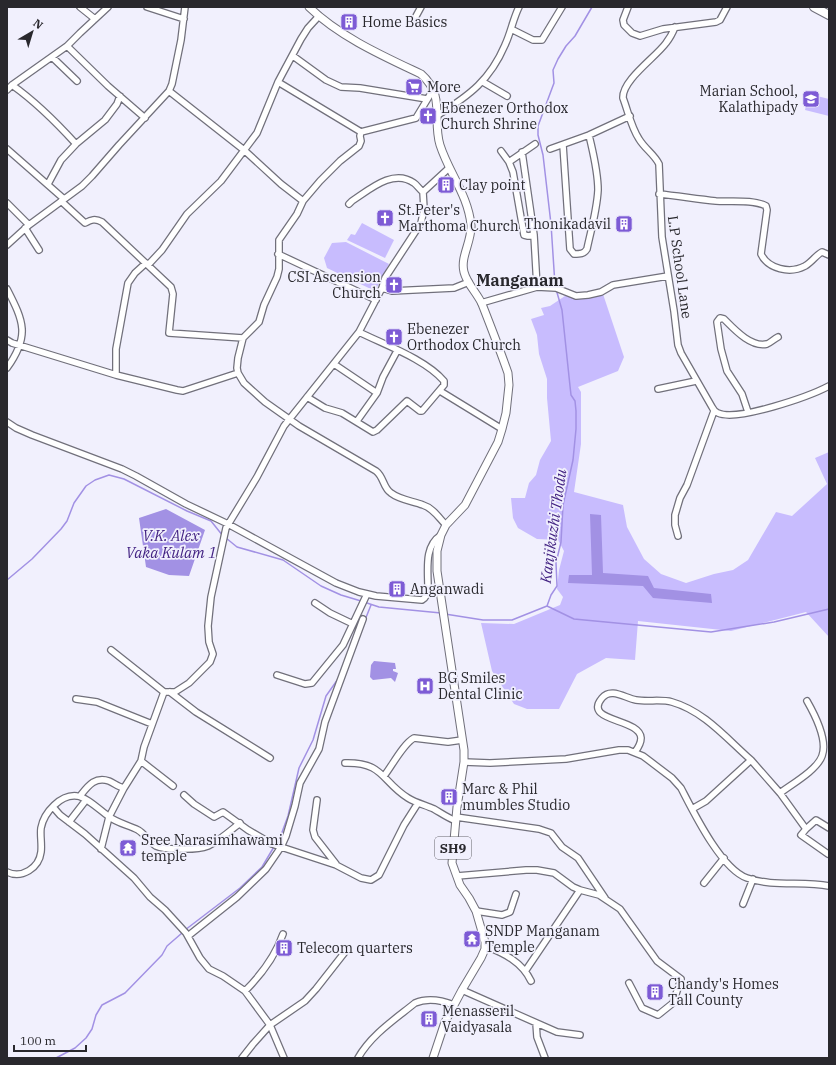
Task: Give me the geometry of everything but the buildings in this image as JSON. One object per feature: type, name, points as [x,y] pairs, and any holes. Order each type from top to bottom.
[{"type":"highway","points":[[814,7],[829,15]]},
{"type":"main road","name":"SH9","points":[[309,7],[319,16],[366,48],[421,74],[433,90],[438,114],[440,144],[449,168],[463,193],[471,226],[471,237],[463,266],[464,274],[481,303],[508,373],[507,397],[502,429],[498,442],[465,505],[446,525],[441,535],[437,551],[437,571],[464,762],[456,819],[452,863],[460,885],[476,911],[485,946]]},
{"type":"main road","points":[[433,1058],[441,1033],[454,1005],[481,958],[485,946]]},
{"type":"street","points":[[80,7],[96,19]]},
{"type":"street","points":[[7,90],[68,46],[108,7]]},
{"type":"street","points":[[148,7],[184,19]]},
{"type":"street","points":[[7,245],[27,227],[92,176],[169,91],[172,84],[181,40],[185,7]]},
{"type":"street","points":[[415,18],[421,7]]},
{"type":"street","points":[[438,114],[467,96],[488,76],[501,54],[511,29],[514,16],[519,7]]},
{"type":"street","points":[[511,29],[533,40],[541,41],[562,7]]},
{"type":"street","points":[[628,7],[623,20],[624,25],[636,34],[644,35],[657,30],[716,22],[720,20],[727,7]]},
{"type":"street","points":[[116,374],[116,349],[128,283],[135,273],[147,264],[170,240],[187,214],[221,181],[260,128],[270,99],[278,82],[301,39],[308,28],[319,16]]},
{"type":"street","name":"L.P School Lane","points":[[675,27],[666,43],[636,74],[625,88],[623,98],[638,138],[659,164],[659,194],[662,237],[678,346],[696,382],[714,411]]},
{"type":"street","points":[[68,46],[145,118]]},
{"type":"street","points":[[293,56],[326,80],[341,87],[360,88],[427,99]]},
{"type":"street","points":[[52,58],[77,81]]},
{"type":"street","points":[[278,82],[361,132],[416,118],[433,90]]},
{"type":"street","points":[[483,82],[507,96]]},
{"type":"street","points":[[12,85],[32,99],[55,120],[76,144]]},
{"type":"street","points":[[169,91],[244,150],[281,184],[303,201]]},
{"type":"street","points":[[48,184],[61,160],[76,144],[105,120],[117,104],[120,96]]},
{"type":"street","points":[[550,149],[589,135],[630,116]]},
{"type":"street","points":[[361,132],[360,136],[362,142],[340,161],[303,201],[297,214],[279,240],[278,273],[264,305],[260,320],[256,327],[243,338],[238,358],[238,373],[244,383],[254,393],[289,419],[376,471],[381,475],[390,493],[401,499],[426,506],[446,525]]},
{"type":"street","points":[[563,145],[570,249],[574,254],[580,254],[585,252],[587,249],[598,191],[596,164],[589,135]]},
{"type":"street","points":[[510,162],[535,144]]},
{"type":"street","points":[[7,149],[48,184],[76,217],[85,223],[91,220],[98,220],[102,222],[171,287],[173,294],[169,332],[243,338]]},
{"type":"street","points":[[501,151],[510,162],[516,183],[524,235],[534,235]]},
{"type":"street","points":[[522,152],[534,235],[537,288]]},
{"type":"street","points":[[422,192],[449,168]]},
{"type":"street","points":[[167,692],[175,692],[189,682],[207,666],[213,654],[209,642],[208,626],[211,597],[221,547],[227,526],[257,477],[289,419],[359,332],[382,288],[385,278],[422,222],[424,209],[422,192],[414,183],[400,177],[386,180],[349,204]]},
{"type":"street","points":[[659,194],[716,201],[748,202],[766,206],[767,210],[761,254],[764,261],[774,266],[790,270],[799,269],[822,252],[829,255]]},
{"type":"street","points":[[7,203],[27,227],[39,250]]},
{"type":"street","points":[[278,254],[376,300]]},
{"type":"street","points":[[481,303],[537,288],[556,288],[570,294],[581,296],[601,292],[613,284],[668,276]]},
{"type":"street","points":[[382,288],[392,291],[454,288],[469,282]]},
{"type":"street","points":[[7,289],[19,312],[22,333],[20,345],[15,357],[7,368]]},
{"type":"street","points":[[748,412],[742,394],[727,371],[721,349],[717,322],[720,318],[724,319],[748,340],[759,344],[768,344],[778,337]]},
{"type":"street","points":[[307,397],[325,408],[342,413],[375,432],[405,402],[408,401],[422,412],[440,391],[444,385],[444,381],[437,374],[412,358],[359,332]]},
{"type":"street","points":[[7,340],[116,374],[183,391],[238,373]]},
{"type":"street","points":[[357,421],[377,393],[383,377],[397,351]]},
{"type":"street","points":[[334,364],[377,393]]},
{"type":"street","points":[[658,389],[696,382]]},
{"type":"street","points":[[678,536],[675,525],[675,515],[680,498],[687,485],[714,411],[724,415],[748,412],[806,396],[829,386]]},
{"type":"street","points":[[440,391],[502,429]]},
{"type":"street","points":[[7,422],[32,435],[122,469],[336,583],[359,592],[389,598],[424,599],[428,588],[429,551],[432,542],[441,535]]},
{"type":"street","points":[[277,675],[305,684],[312,683],[343,645],[367,594]]},
{"type":"street","points":[[315,603],[330,613],[353,624]]},
{"type":"street","points":[[187,934],[237,896],[266,869],[277,846],[286,836],[300,783],[319,749],[325,722],[363,619]]},
{"type":"street","points":[[111,650],[196,712],[270,758]]},
{"type":"street","points":[[102,849],[109,817],[124,788],[141,761],[152,724],[167,692]]},
{"type":"street","points":[[635,752],[641,739],[640,734],[622,722],[601,715],[598,710],[598,705],[602,697],[608,693],[613,692],[635,700],[672,702],[686,708],[711,723],[751,760],[780,793],[806,829]]},
{"type":"street","points":[[76,699],[98,702],[152,724]]},
{"type":"street","points":[[780,793],[816,765],[822,758],[822,735],[815,716],[807,701]]},
{"type":"street","points":[[384,776],[410,740],[414,738],[448,742],[462,740]]},
{"type":"street","points":[[464,762],[490,763],[566,759],[619,750],[635,752],[651,762],[681,788],[702,827],[724,858],[742,876],[775,882],[829,886]]},
{"type":"street","points":[[692,809],[706,801],[751,760]]},
{"type":"street","points":[[141,761],[173,786]]},
{"type":"street","points":[[345,763],[367,764],[374,767],[403,795],[456,819],[539,830],[550,833],[562,847],[578,858],[607,900]]},
{"type":"street","points":[[80,796],[89,785],[96,780],[110,782],[124,788]]},
{"type":"street","points":[[184,795],[194,804],[214,817],[223,812],[248,830],[277,846],[336,865],[361,878],[371,880],[379,875],[404,825],[418,803]]},
{"type":"street","points":[[7,872],[13,875],[22,874],[37,862],[41,854],[41,829],[44,820],[53,807],[65,798],[80,796],[109,817],[140,831],[155,846],[168,849],[198,848],[208,846],[240,823]]},
{"type":"street","points":[[69,822],[86,800]]},
{"type":"street","points":[[317,800],[313,830],[315,837],[336,865]]},
{"type":"street","points":[[53,807],[128,871],[150,897],[165,910],[187,934],[205,966],[234,982],[245,991],[270,1025],[284,1058]]},
{"type":"street","points":[[828,854],[802,835],[816,820],[829,828]]},
{"type":"street","points":[[704,883],[724,858]]},
{"type":"street","points":[[457,876],[537,870],[554,873],[573,887],[599,895],[620,909],[657,961],[681,979],[673,1003],[658,1015],[642,1008],[629,983]]},
{"type":"street","points":[[743,904],[753,879]]},
{"type":"street","points":[[526,970],[580,890]]},
{"type":"street","points":[[476,911],[502,915],[510,912],[516,894]]},
{"type":"street","points":[[245,991],[257,980],[270,964],[284,934]]},
{"type":"street","points":[[485,946],[499,952],[526,970],[531,981]]},
{"type":"street","points":[[242,1058],[270,1025],[304,1001],[316,989],[345,952]]},
{"type":"street","points":[[462,990],[557,1032],[580,1035]]},
{"type":"street","points":[[358,1058],[363,1048],[376,1034],[415,1003],[420,1001],[436,1001],[454,1005]]},
{"type":"street","points":[[536,1023],[537,1037],[545,1058]]},
{"type":"shaded area","points":[[809,94],[829,99],[829,116],[805,110]]},
{"type":"shaded area","points":[[362,223],[394,240],[385,258],[347,240],[351,234],[355,235]]},
{"type":"shaded area","points":[[346,242],[389,264],[375,291],[327,268],[324,258],[332,243]]},
{"type":"shaded area","points":[[603,294],[624,357],[618,371],[578,387],[581,392],[581,444],[574,492],[623,505],[627,527],[644,559],[661,574],[686,583],[714,574],[733,570],[748,560],[776,512],[792,516],[827,484],[815,458],[829,452],[829,637],[806,612],[731,631],[638,621],[635,660],[606,658],[577,674],[559,709],[527,709],[514,704],[492,671],[481,623],[514,624],[560,605],[563,597],[557,589],[559,570],[564,551],[558,540],[537,539],[518,528],[513,518],[511,498],[525,498],[529,483],[536,475],[540,460],[551,441],[547,398],[547,379],[539,354],[537,335],[531,319],[544,315],[541,308],[550,306],[565,296],[584,298]]},
{"type":"water","name":"V.K. Alex Vaka Kulam 1","points":[[166,509],[205,530],[189,576],[169,575],[146,567],[139,518]]},
{"type":"water","points":[[590,514],[601,515],[603,573],[648,576],[654,588],[711,594],[712,603],[653,598],[643,586],[568,583],[569,575],[592,575]]},
{"type":"water","points":[[374,661],[395,663],[396,669],[393,669],[393,671],[398,673],[395,682],[391,678],[373,680],[370,677],[371,665]]},
{"type":"waterway","name":"Kanjikuzhi Thodu","points":[[555,285],[551,224],[538,126],[554,83],[553,70],[566,46],[575,36],[592,7]]},
{"type":"waterway","name":"Kanjikuzhi Thodu","points":[[445,614],[483,620],[512,620],[547,606],[551,595],[557,586],[556,563],[561,542],[563,505],[573,460],[576,411],[575,401],[571,395],[562,310],[556,289]]},
{"type":"waterway","name":"Kanjikuzhi Thodu","points":[[7,580],[32,559],[61,529],[67,521],[74,503],[86,486],[95,480],[109,475],[124,479],[187,511],[211,521],[223,536]]},
{"type":"waterway","name":"Kanjikuzhi Thodu","points":[[226,538],[237,547],[283,560],[321,586],[341,595],[361,601]]},
{"type":"waterway","name":"Kanjikuzhi Thodu","points":[[364,602],[379,607],[441,613]]},
{"type":"waterway","points":[[365,620],[371,605]]},
{"type":"waterway","points":[[547,606],[574,619],[711,632],[774,622],[829,609]]},
{"type":"waterway","points":[[185,930],[240,888],[262,867],[281,835],[288,816],[299,768],[313,740],[326,696],[338,679]]},
{"type":"waterway","points":[[56,1058],[75,1048],[86,1038],[92,1029],[96,1015],[102,1005],[125,993],[162,955],[167,946],[182,933]]},
{"type":"place","name":"Home Basics","points":[[349,22]]},
{"type":"place","name":"More","points":[[414,87]]},
{"type":"place","name":"Marian School, Kalathipady","points":[[811,99]]},
{"type":"place","name":"Ebenezer Orthodox Church Shrine","points":[[428,116]]},
{"type":"place","name":"Clay point","points":[[446,185]]},
{"type":"place","name":"St.Peter's Marthoma Church","points":[[385,218]]},
{"type":"place","name":"Thonikadavil","points":[[624,224]]},
{"type":"place","name":"CSI Ascension Church","points":[[394,285]]},
{"type":"place","name":"Ebenezer Orthodox Church","points":[[394,337]]},
{"type":"place","name":"Anganwadi","points":[[397,589]]},
{"type":"place","name":"BG Smiles Dental Clinic","points":[[425,686]]},
{"type":"place","name":"Marc & Phil mumbles Studio","points":[[449,797]]},
{"type":"place","name":"Sree Narasimhawami temple","points":[[128,848]]},
{"type":"place","name":"SNDP Manganam Temple","points":[[472,939]]},
{"type":"place","name":"Telecom quarters","points":[[284,948]]},
{"type":"place","name":"Chandy's Homes Tall County","points":[[655,992]]},
{"type":"place","name":"Menasseril Vaidyasala","points":[[429,1019]]},
{"type":"district","name":"Manganam","points":[[520,280]]}]
